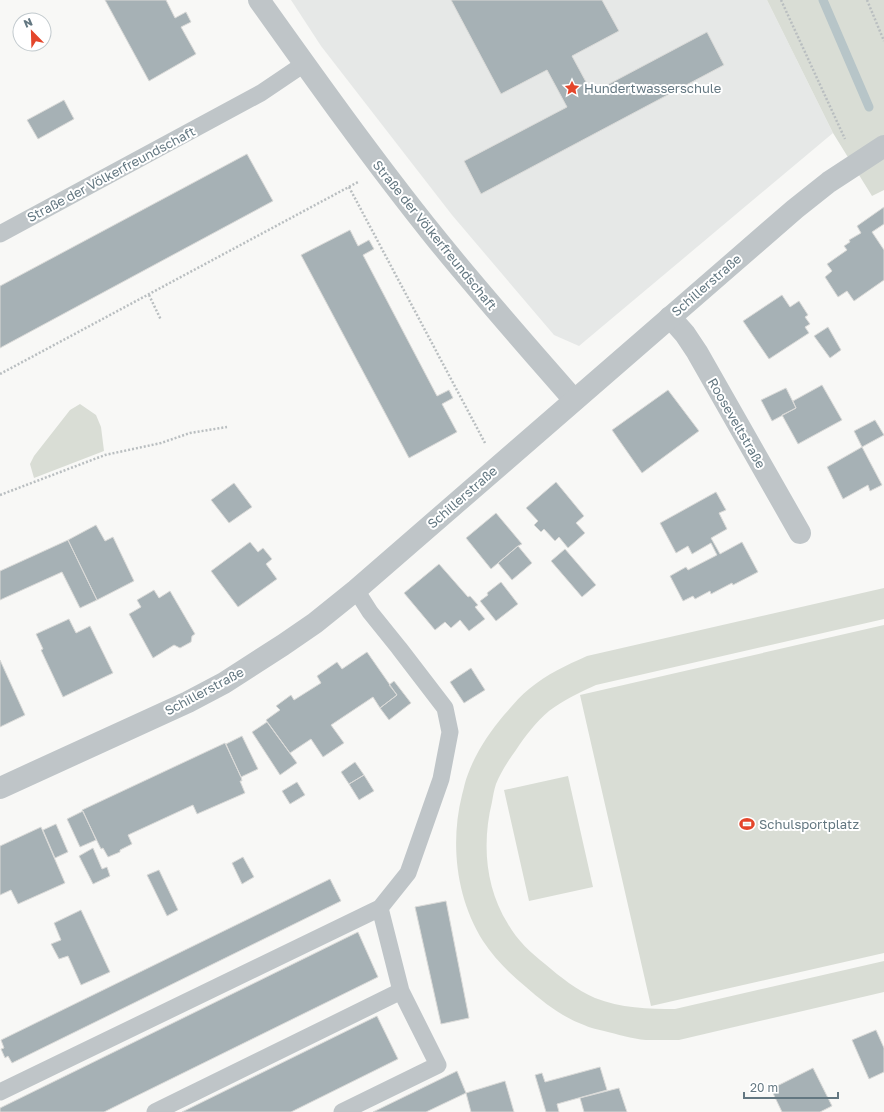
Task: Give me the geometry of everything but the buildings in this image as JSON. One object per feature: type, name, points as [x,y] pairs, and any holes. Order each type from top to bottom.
[{"type":"street","name":"Straße der Völkerfreundschaft","points":[[260,0],[304,64],[380,168],[435,238],[574,400]]},
{"type":"street","name":"Schillerstraße","points":[[0,788],[188,702],[224,683],[315,623],[356,590],[794,209],[860,161],[884,146]]},
{"type":"street","name":"Rooseveltstraße","points":[[670,317],[685,334],[696,352],[800,533]]},
{"type":"lane","name":"Straße der Völkerfreundschaft","points":[[0,234],[261,93],[304,64]]},
{"type":"lane","points":[[0,1092],[380,908],[408,873],[441,779],[450,732],[445,708],[370,612],[356,590]]},
{"type":"lane","points":[[342,1112],[438,1065],[401,991],[380,908]]},
{"type":"lane","points":[[155,1112],[401,991]]},
{"type":"path","points":[[780,0],[843,135],[860,161]]},
{"type":"path","points":[[867,0],[884,41]]},
{"type":"path","points":[[0,374],[349,187],[380,168]]},
{"type":"path","points":[[349,187],[498,466]]},
{"type":"path","points":[[148,295],[161,320]]},
{"type":"path","points":[[0,495],[105,455],[161,443],[190,433],[227,427]]},
{"type":"shaded area","points":[[291,0],[767,0],[833,133],[579,346],[554,335],[452,215],[321,46]]},
{"type":"shaded area","points":[[767,0],[884,0],[884,190],[872,196],[833,133]]},
{"type":"shaded area","points":[[80,404],[96,415],[101,427],[104,451],[34,478],[30,464],[34,456],[70,410]]},
{"type":"shaded area","points":[[884,588],[884,619],[596,685],[572,696],[555,707],[549,711],[527,734],[502,771],[494,791],[489,817],[487,849],[490,880],[494,895],[500,910],[520,941],[557,974],[575,987],[595,998],[624,1006],[675,1009],[884,961],[884,992],[679,1040],[646,1040],[630,1038],[591,1028],[568,1018],[546,1004],[497,960],[483,941],[474,924],[461,889],[456,851],[456,832],[462,795],[467,777],[475,758],[493,729],[519,698],[550,674],[587,656]]},
{"type":"shaded area","name":"Schulsportplatz","points":[[884,625],[884,953],[651,1006],[580,695]]},
{"type":"shaded area","points":[[568,776],[593,887],[529,901],[504,790]]},
{"type":"waterway","points":[[823,0],[869,107]]},
{"type":"place","name":"Hundertwasserschule","points":[[572,88]]},
{"type":"place","name":"Schulsportplatz","points":[[747,824]]}]
